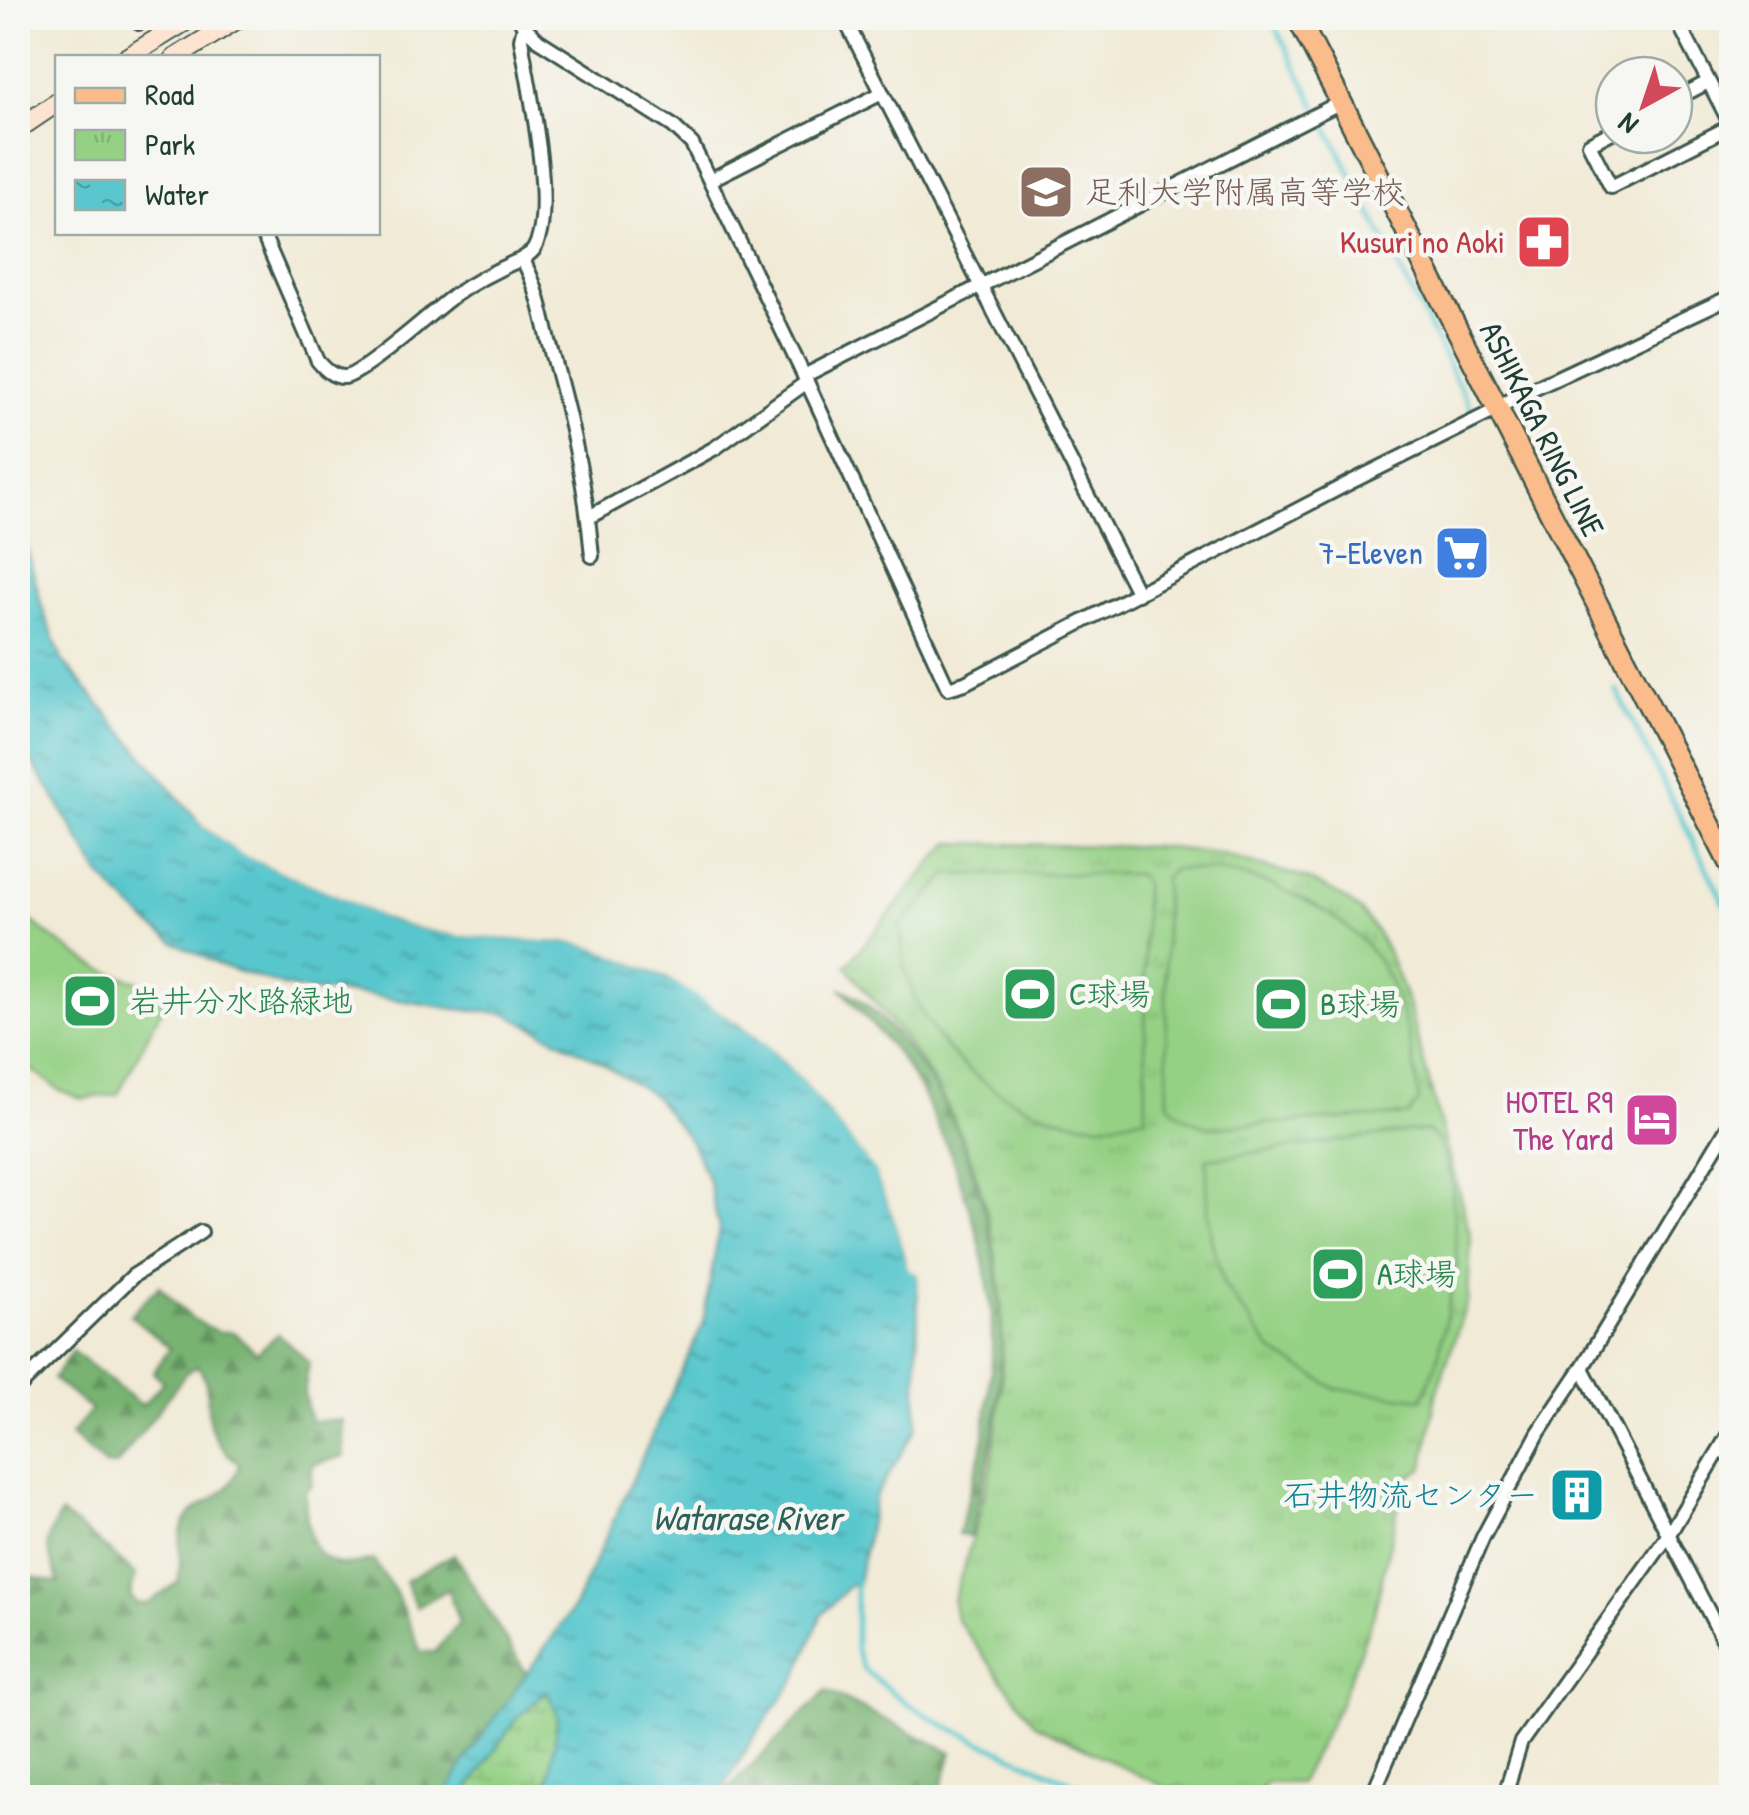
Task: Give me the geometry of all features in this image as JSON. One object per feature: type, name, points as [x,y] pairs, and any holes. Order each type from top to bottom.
[{"type":"main road","name":"ASHIKAGA RING LINE","points":[[1298,18],[1732,868]]},
{"type":"street","points":[[131,55],[191,18]]},
{"type":"street","points":[[177,55],[211,25],[239,18]]},
{"type":"street","points":[[844,18],[1138,594]]},
{"type":"street","points":[[1676,18],[1731,126],[1694,144]]},
{"type":"street","points":[[522,22],[538,40],[683,134],[692,144],[806,379],[948,688],[966,684],[1512,399],[1732,296]]},
{"type":"street","points":[[263,235],[318,361],[331,374],[344,377],[381,355],[457,294],[533,252],[542,194],[522,22]]},
{"type":"street","points":[[1694,89],[1708,82]]},
{"type":"street","points":[[710,180],[882,93]]},
{"type":"street","points":[[589,517],[715,448],[806,379],[1341,102]]},
{"type":"street","points":[[18,130],[55,104]]},
{"type":"street","points":[[1595,155],[1611,186],[1673,155]]},
{"type":"street","points":[[522,260],[537,296],[563,392],[589,517],[592,556]]},
{"type":"street","points":[[1371,1798],[1482,1537],[1539,1432],[1732,1120]]},
{"type":"street","points":[[18,1388],[134,1276],[201,1232]]},
{"type":"street","points":[[1582,1368],[1732,1657]]},
{"type":"street","points":[[1504,1798],[1521,1742],[1670,1534],[1732,1429]]},
{"type":"green space","points":[[951,843],[1163,847],[1219,854],[1305,878],[1361,911],[1378,934],[1408,1004],[1471,1238],[1468,1299],[1436,1394],[1424,1467],[1404,1481],[1374,1614],[1338,1708],[1299,1783],[1267,1783],[1251,1797],[1206,1797],[1177,1787],[1168,1789],[1035,1724],[956,1619],[953,1601],[985,1490],[999,1404],[1001,1306],[996,1258],[972,1165],[954,1120],[921,1062],[846,966]]},
{"type":"green space","name":"B球場","points":[[1175,869],[1241,876],[1284,890],[1326,912],[1361,940],[1384,971],[1405,1025],[1419,1101],[1408,1115],[1209,1127],[1186,1118],[1172,1107],[1168,1102],[1164,878]]},
{"type":"green space","name":"C球場","points":[[948,874],[1136,874],[1144,882],[1146,1117],[1100,1124],[1036,1111],[1007,1097],[954,1056],[917,1003],[906,972],[900,926]]},
{"type":"green space","name":"岩井分水路緑地","points":[[18,910],[78,956],[146,985],[159,997],[163,1006],[118,1094],[81,1099],[59,1090],[18,1060]]},
{"type":"green space","points":[[840,988],[879,1017],[936,1089],[972,1167],[984,1209],[999,1295],[1000,1380],[992,1439],[970,1537],[958,1534],[983,1445],[992,1360],[992,1313],[985,1266],[951,1155],[920,1089],[899,1056]]},
{"type":"green space","name":"A球場","points":[[1427,1131],[1438,1140],[1452,1183],[1457,1263],[1437,1362],[1422,1399],[1335,1388],[1272,1351],[1224,1285],[1211,1239],[1207,1159]]},
{"type":"green space","points":[[159,1286],[191,1318],[218,1332],[233,1332],[257,1353],[278,1334],[309,1362],[304,1395],[311,1421],[342,1420],[344,1456],[312,1465],[312,1485],[305,1491],[306,1508],[317,1550],[337,1563],[373,1560],[395,1591],[421,1652],[435,1652],[459,1623],[448,1589],[416,1607],[405,1581],[454,1554],[527,1675],[466,1759],[445,1797],[18,1798],[18,1574],[59,1583],[48,1540],[61,1514],[136,1575],[130,1595],[136,1603],[147,1604],[178,1582],[181,1534],[186,1520],[229,1485],[239,1464],[212,1430],[207,1388],[198,1366],[187,1372],[116,1466],[105,1465],[71,1435],[91,1410],[53,1379],[72,1351],[142,1406],[163,1382],[153,1372],[170,1348],[130,1315]]},
{"type":"green space","points":[[547,1690],[558,1716],[543,1797],[463,1798],[516,1719]]},
{"type":"green space","points":[[826,1691],[952,1752],[939,1797],[720,1797]]},
{"type":"water","name":"Watarase River","points":[[18,514],[42,607],[62,660],[202,825],[241,854],[381,917],[460,936],[577,943],[667,978],[769,1047],[804,1082],[874,1169],[908,1268],[918,1273],[917,1428],[875,1497],[858,1582],[847,1588],[821,1616],[797,1677],[718,1797],[543,1797],[558,1716],[547,1691],[516,1719],[463,1797],[445,1797],[466,1759],[575,1605],[703,1324],[719,1229],[709,1182],[691,1142],[654,1096],[597,1060],[507,1014],[284,986],[222,966],[154,928],[100,875],[18,742]]},
{"type":"pier","points":[[207,823],[243,849],[410,921],[461,931],[577,938],[599,943],[670,974],[772,1043],[808,1079],[878,1168],[899,1216],[912,1265],[923,1272],[923,1374],[918,1274],[908,1269],[894,1218],[874,1170],[804,1082],[769,1047],[668,978],[597,948],[577,943],[460,936],[409,926],[240,854],[202,825]]},
{"type":"waterway","points":[[1271,18],[1316,106]]},
{"type":"waterway","points":[[1323,119],[1472,411]]},
{"type":"waterway","points":[[1616,690],[1732,922]]},
{"type":"waterway","points":[[856,1580],[856,1650],[863,1669],[906,1703],[944,1725],[1106,1798]]},
{"type":"railway","points":[[1720,1798],[1732,1776]]},
{"type":"place","name":"足利大学附属高等学校","points":[[1046,192]]},
{"type":"place","name":"Kusuri no Aoki","points":[[1544,242]]},
{"type":"place","name":"7-Eleven","points":[[1462,553]]},
{"type":"place","name":"C球場","points":[[1030,994]]},
{"type":"place","name":"岩井分水路緑地","points":[[90,1001]]},
{"type":"place","name":"B球場","points":[[1281,1004]]},
{"type":"place","name":"HOTEL R9 The Yard","points":[[1652,1120]]},
{"type":"place","name":"A球場","points":[[1338,1274]]},
{"type":"place","name":"石井物流センター","points":[[1577,1495]]}]
